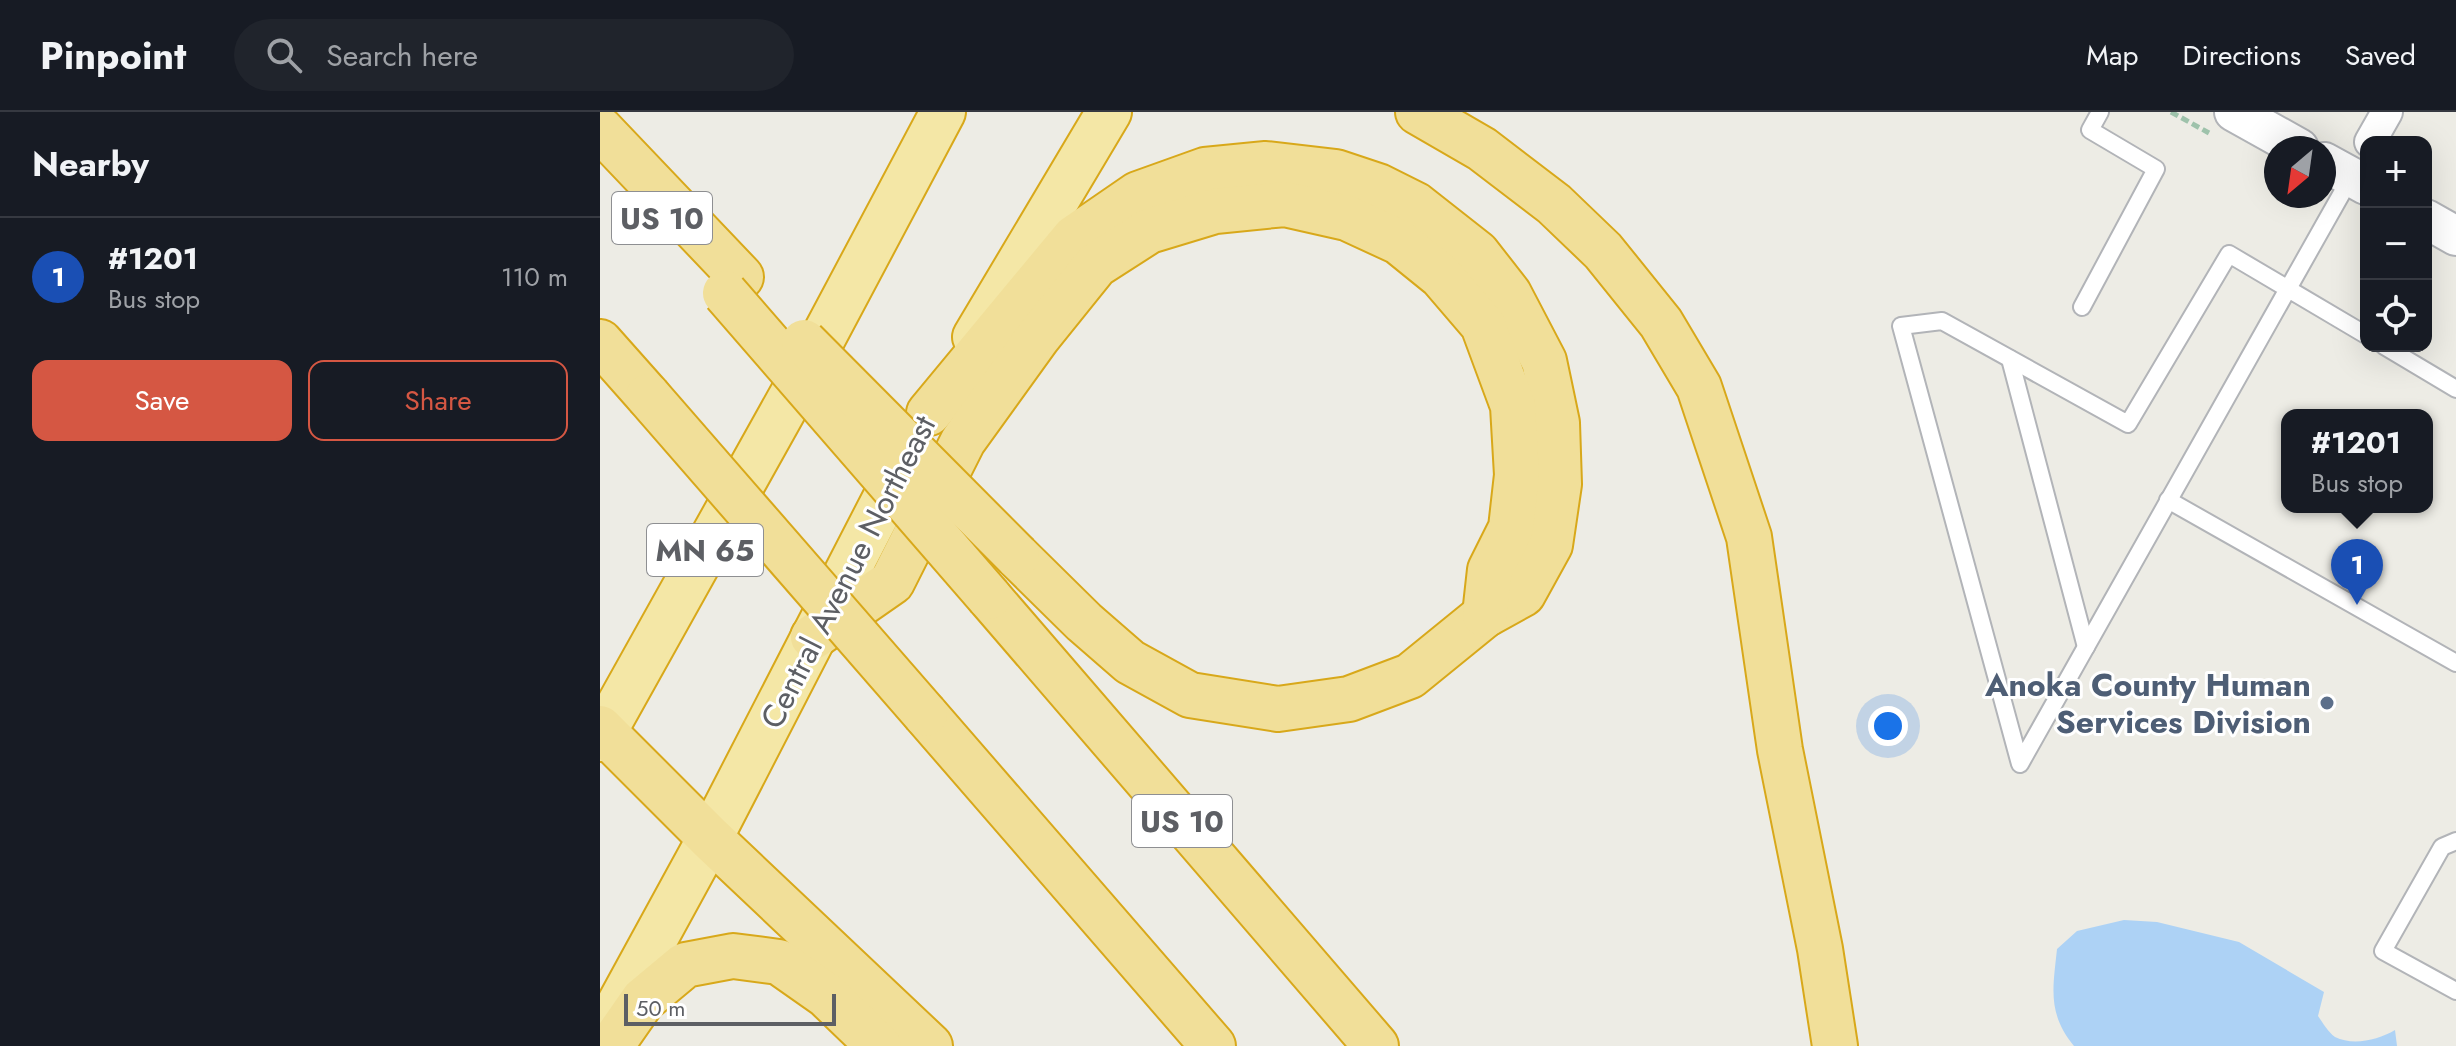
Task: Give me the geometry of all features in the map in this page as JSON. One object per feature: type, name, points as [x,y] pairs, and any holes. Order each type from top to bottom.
[{"type":"highway","name":"MN 65","points":[[601,733],[807,368],[943,112]]},
{"type":"highway","name":"Central Avenue Northeast","points":[[600,1039],[710,838],[929,413],[1109,112]]},
{"type":"highway","points":[[1418,112],[1482,149],[1554,204],[1603,251],[1661,323],[1699,387],[1749,537],[1780,750],[1820,949],[1835,1046]]},
{"type":"highway","points":[[600,129],[733,285],[872,412],[1084,622],[1130,662],[1190,695],[1278,709],[1349,699],[1410,676],[1485,615],[1523,594],[1550,545],[1559,484],[1557,423],[1544,361],[1509,294],[1477,253],[1416,205],[1378,186],[1336,172],[1266,164],[1205,170],[1138,194],[1074,238],[929,413]]},
{"type":"highway","name":"US 10","points":[[600,143],[733,285],[989,597],[1376,1046]]},
{"type":"highway","points":[[813,637],[892,582],[963,441],[1038,337],[1096,265],[1149,231],[1215,211],[1285,204],[1347,218],[1399,242],[1441,276],[1483,325],[1513,406],[1517,475],[1511,528],[1490,570],[1485,615]]},
{"type":"highway","points":[[600,342],[1213,1046]]},
{"type":"highway","points":[[601,733],[930,1046]]},
{"type":"highway","points":[[611,1046],[643,1000],[685,965],[733,956],[779,962],[826,995],[879,1046]]},
{"type":"street","points":[[2234,112],[2277,136]]},
{"type":"street","points":[[2373,136],[2387,112]]},
{"type":"street","points":[[2432,222],[2456,236]]},
{"type":"lane","points":[[2082,307],[2156,169],[2090,130],[2100,112]]},
{"type":"lane","points":[[2352,168],[2289,289],[2020,764],[1901,326],[1942,321],[2128,424],[2229,254],[2289,289],[2360,331]]},
{"type":"lane","points":[[2394,352],[2456,389]]},
{"type":"lane","points":[[2010,359],[2086,647]]},
{"type":"lane","points":[[2168,500],[2456,663]]},
{"type":"lane","points":[[2456,841],[2442,847],[2383,951],[2456,991]]},
{"type":"water","points":[[2124,920],[2157,922],[2239,942],[2324,992],[2318,1016],[2335,1037],[2365,1041],[2395,1030],[2397,1046],[2074,1046],[2059,1022],[2054,1000],[2057,949],[2077,931]]},
{"type":"place","name":"#1201","points":[[2357,605]]},
{"type":"place","name":"Anoka County Human Services Division","points":[[2327,703]]}]
